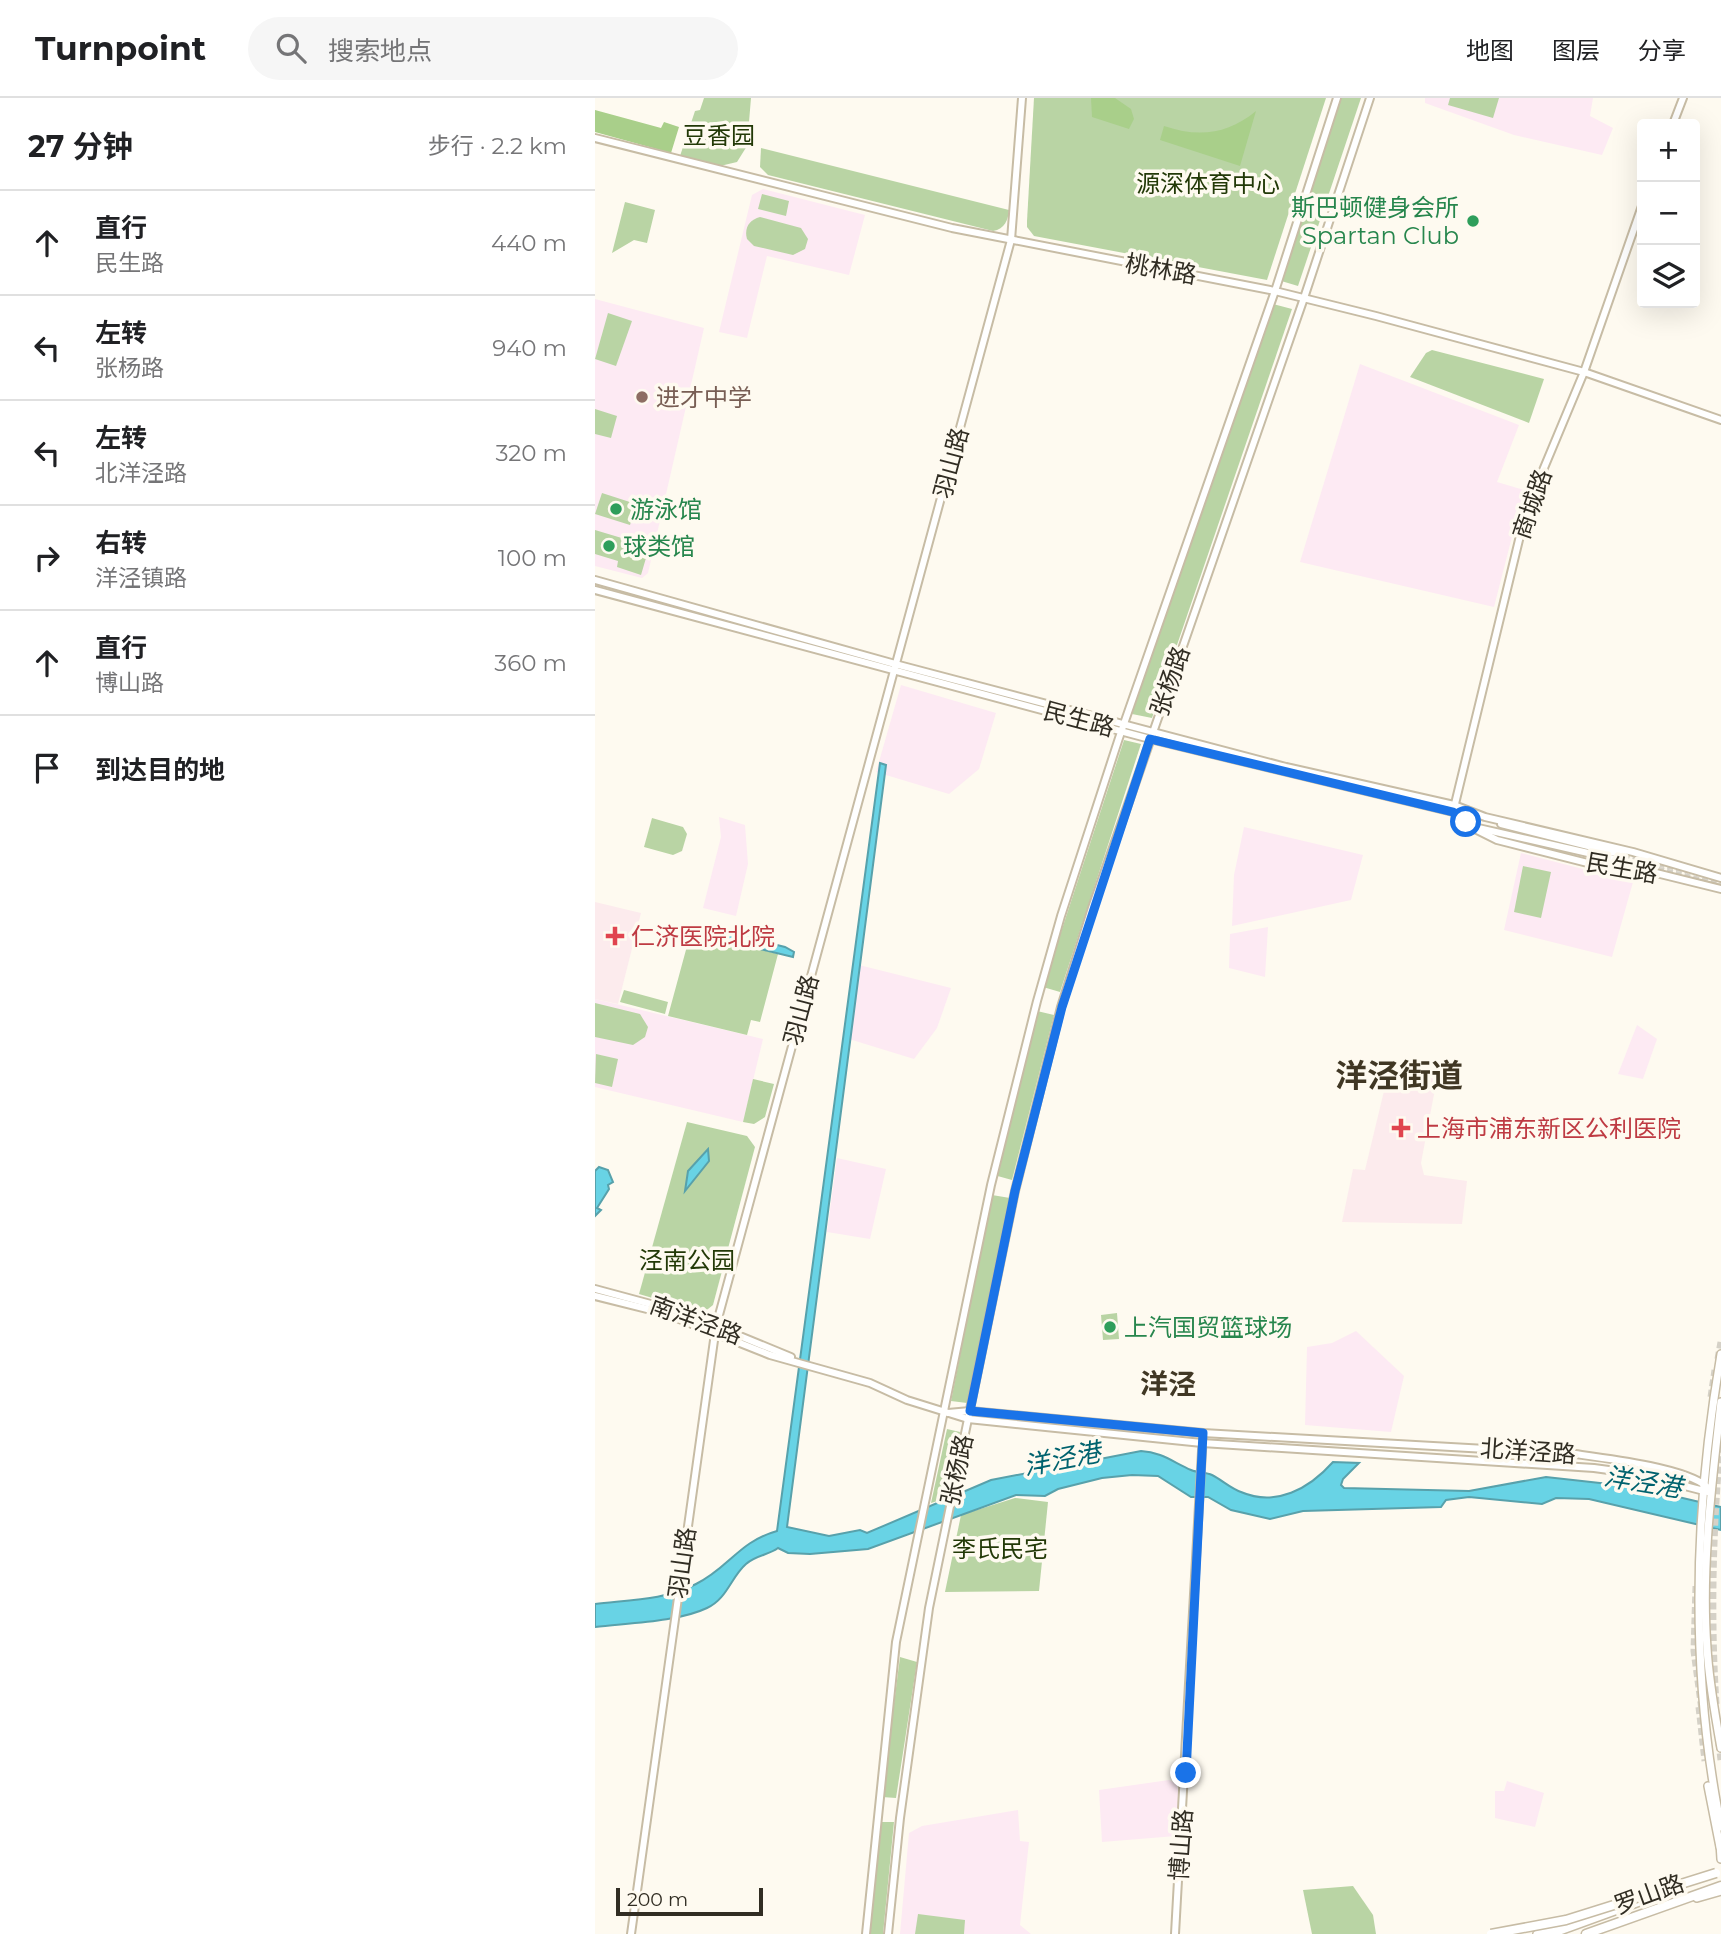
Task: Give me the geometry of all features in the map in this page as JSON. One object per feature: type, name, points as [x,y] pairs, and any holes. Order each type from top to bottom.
[{"type":"highway","points":[[1491,1934],[1566,1920],[1719,1871]]},
{"type":"highway","points":[[1550,1934],[1719,1871]]},
{"type":"highway","points":[[1586,1934],[1721,1888]]},
{"type":"main road","name":"羽山路","points":[[631,1934],[715,1329],[1011,240],[1022,98]]},
{"type":"main road","name":"张杨路","points":[[866,1934],[896,1642],[991,1185],[1037,1001],[1061,916],[1121,730],[1275,292],[1337,98]]},
{"type":"main road","name":"张杨路","points":[[888,1934],[899,1818],[927,1622],[1015,1191],[1062,1007],[1370,98]]},
{"type":"main road","points":[[1675,119],[1683,98]]},
{"type":"main road","name":"桃林路","points":[[595,138],[951,229],[1304,298],[1584,372],[1721,420]]},
{"type":"main road","name":"商城路","points":[[1454,808],[1527,511],[1584,372],[1637,220]]},
{"type":"main road","name":"民生路","points":[[595,580],[1121,730],[1152,735],[1633,852],[1721,878]]},
{"type":"main road","name":"民生路","points":[[595,590],[1124,723],[1152,735]]},
{"type":"main road","name":"民生路","points":[[1454,808],[1469,826],[1497,840],[1609,868],[1653,872],[1721,889]]},
{"type":"main road","points":[[1469,826],[1623,858],[1507,827],[1485,817]]},
{"type":"main road","name":"南洋泾路","points":[[595,1289],[667,1308],[715,1329],[808,1364],[879,1386],[943,1413]]},
{"type":"main road","name":"南洋泾路","points":[[595,1296],[715,1329]]},
{"type":"main road","points":[[1721,1354],[1707,1493],[1706,1534],[1707,1647],[1721,1748]]},
{"type":"main road","points":[[1707,1493],[1721,1402]]},
{"type":"main road","name":"北洋泾路","points":[[943,1413],[970,1411],[1203,1433],[1575,1454],[1621,1460],[1691,1478],[1707,1493]]},
{"type":"main road","name":"北洋泾路","points":[[943,1413],[968,1419],[1202,1443],[1594,1468],[1638,1474],[1707,1493]]},
{"type":"main road","name":"博山路","points":[[1175,1934],[1203,1433]]},
{"type":"main road","points":[[1706,1534],[1699,1647],[1706,1738],[1721,1828],[1720,1847]]},
{"type":"main road","points":[[1705,1761],[1721,1859]]},
{"type":"main road","name":"罗山路","points":[[1537,1934],[1719,1871]]},
{"type":"main road","name":"罗山路","points":[[1598,1934],[1721,1888]]},
{"type":"shaded area","points":[[1425,98],[1593,98],[1590,116],[1613,128],[1602,155],[1514,135],[1425,103]]},
{"type":"shaded area","points":[[763,189],[865,215],[849,275],[767,256],[747,338],[719,332],[752,195]]},
{"type":"shaded area","name":"进才中学","points":[[595,299],[704,328],[648,573],[642,578],[595,566]]},
{"type":"shaded area","points":[[1360,364],[1519,425],[1497,482],[1524,490],[1494,607],[1300,562]]},
{"type":"shaded area","points":[[901,685],[996,713],[979,769],[949,794],[876,772]]},
{"type":"shaded area","points":[[719,817],[745,825],[748,864],[736,916],[703,908],[721,837]]},
{"type":"shaded area","points":[[1244,827],[1363,855],[1351,900],[1232,926],[1234,875]]},
{"type":"shaded area","points":[[1521,853],[1633,882],[1612,957],[1504,930]]},
{"type":"shaded area","name":"仁济医院北院","points":[[595,902],[641,913],[618,1004],[595,999]]},
{"type":"shaded area","points":[[1268,927],[1265,977],[1229,968],[1230,934]]},
{"type":"shaded area","points":[[859,965],[951,988],[937,1028],[914,1059],[849,1039]]},
{"type":"shaded area","points":[[595,999],[763,1039],[743,1122],[595,1087]]},
{"type":"shaded area","points":[[1637,1025],[1657,1039],[1643,1079],[1618,1074]]},
{"type":"shaded area","name":"上海市浦东新区公利医院","points":[[1413,1061],[1439,1068],[1421,1163],[1424,1175],[1467,1181],[1462,1224],[1342,1222],[1353,1169],[1365,1170],[1384,1091],[1403,1092]]},
{"type":"shaded area","points":[[837,1158],[886,1169],[870,1239],[827,1232]]},
{"type":"shaded area","points":[[1356,1331],[1404,1376],[1391,1432],[1305,1425],[1307,1347],[1332,1343]]},
{"type":"shaded area","points":[[1169,1780],[1176,1784],[1179,1792],[1176,1836],[1102,1842],[1099,1790]]},
{"type":"shaded area","points":[[1507,1781],[1544,1793],[1535,1827],[1495,1818],[1495,1791],[1504,1791]]},
{"type":"shaded area","points":[[1018,1810],[1020,1841],[1029,1842],[1020,1925],[1031,1934],[900,1934],[909,1833],[922,1826]]},
{"type":"green space","name":"豆香园","points":[[704,98],[751,98],[747,146],[737,162],[720,166],[680,156],[695,111],[700,110]]},
{"type":"green space","name":"源深体育中心","points":[[1034,98],[1326,98],[1267,280],[1034,236],[1027,227],[1027,221]]},
{"type":"green space","points":[[1091,98],[1115,98],[1131,109],[1134,119],[1129,129],[1092,117]]},
{"type":"green space","points":[[1340,98],[1361,98],[1298,286],[1278,280]]},
{"type":"green space","points":[[1450,98],[1499,98],[1493,118],[1448,105]]},
{"type":"green space","points":[[595,110],[661,128],[664,122],[679,127],[671,153],[595,132]]},
{"type":"green space","points":[[1256,111],[1240,166],[1160,140],[1164,126],[1189,132],[1213,132],[1235,125]]},
{"type":"green space","points":[[761,148],[1009,210],[1008,217],[1003,226],[993,231],[768,175],[760,167]]},
{"type":"green space","points":[[762,194],[789,201],[786,216],[758,209]]},
{"type":"green space","points":[[625,202],[655,210],[647,243],[634,240],[612,253]]},
{"type":"green space","points":[[760,217],[801,228],[808,239],[805,249],[793,255],[754,246],[747,239],[747,228],[753,220]]},
{"type":"green space","points":[[1273,304],[1292,309],[1152,718],[1132,714]]},
{"type":"green space","points":[[608,313],[632,321],[616,366],[595,359]]},
{"type":"green space","points":[[1432,350],[1544,379],[1529,423],[1410,377],[1426,353]]},
{"type":"green space","points":[[595,409],[617,416],[611,438],[595,434]]},
{"type":"green space","name":"游泳馆","points":[[602,493],[636,504],[630,525],[595,514]]},
{"type":"green space","points":[[595,530],[625,539],[627,533],[651,541],[641,575],[617,567],[618,561],[595,554]]},
{"type":"green space","points":[[1124,740],[1141,744],[1060,992],[1043,987]]},
{"type":"green space","points":[[652,818],[683,827],[687,834],[682,851],[673,855],[644,847]]},
{"type":"green space","points":[[1523,866],[1551,872],[1541,918],[1514,912]]},
{"type":"green space","points":[[693,924],[709,928],[707,936],[778,954],[760,1022],[751,1020],[747,1035],[668,1016]]},
{"type":"green space","points":[[624,990],[668,1002],[665,1014],[620,1002]]},
{"type":"green space","points":[[595,1003],[640,1014],[648,1027],[645,1037],[633,1045],[595,1037]]},
{"type":"green space","points":[[1037,1011],[1054,1015],[1012,1180],[994,1175]]},
{"type":"green space","points":[[596,1054],[618,1059],[612,1087],[595,1083]]},
{"type":"green space","points":[[753,1079],[774,1084],[765,1117],[754,1124],[743,1122]]},
{"type":"green space","name":"泾南公园","points":[[687,1122],[747,1136],[755,1147],[713,1305],[703,1313],[639,1294]]},
{"type":"green space","points":[[992,1195],[1010,1198],[967,1403],[951,1401]]},
{"type":"green space","name":"上汽国贸篮球场","points":[[1117,1313],[1119,1339],[1103,1340],[1101,1315]]},
{"type":"green space","points":[[947,1429],[960,1432],[947,1498],[931,1503]]},
{"type":"green space","name":"李氏民宅","points":[[1015,1498],[1048,1502],[1039,1591],[945,1592],[961,1515]]},
{"type":"green space","points":[[900,1657],[917,1662],[896,1798],[882,1797]]},
{"type":"green space","points":[[881,1822],[894,1822],[883,1934],[870,1934]]},
{"type":"green space","points":[[1353,1886],[1373,1915],[1376,1934],[1312,1934],[1303,1890]]},
{"type":"green space","points":[[918,1914],[965,1920],[964,1934],[915,1934]]},
{"type":"water","points":[[880,763],[886,765],[787,1527],[829,1536],[860,1530],[867,1533],[991,1480],[1141,1451],[1161,1455],[1191,1470],[1212,1475],[1241,1492],[1267,1497],[1291,1493],[1303,1487],[1333,1462],[1359,1463],[1343,1479],[1341,1485],[1344,1488],[1469,1491],[1546,1477],[1636,1487],[1721,1507],[1721,1530],[1589,1499],[1556,1498],[1542,1504],[1469,1497],[1446,1500],[1441,1507],[1303,1511],[1270,1519],[1231,1510],[1208,1497],[1191,1497],[1158,1476],[1132,1475],[1102,1478],[1058,1489],[1045,1496],[1016,1495],[868,1549],[810,1554],[788,1553],[778,1548],[746,1564],[724,1594],[707,1608],[668,1619],[595,1627],[595,1604],[647,1598],[684,1589],[707,1578],[743,1548],[777,1531]]},
{"type":"water","points":[[709,928],[785,947],[794,952],[793,957],[707,936]]},
{"type":"water","points":[[708,1149],[709,1161],[685,1191],[688,1171]]},
{"type":"water","points":[[599,1167],[608,1170],[613,1182],[608,1185],[609,1189],[597,1208],[601,1210],[595,1216],[595,1171]]},
{"type":"tunnel","points":[[1624,855],[1689,871]]},
{"type":"tunnel","points":[[1623,861],[1721,885]]},
{"type":"tunnel","points":[[1718,1359],[1721,1342]]},
{"type":"tunnel","points":[[1711,1397],[1715,1370]]},
{"type":"tunnel","points":[[1716,1704],[1713,1568],[1721,1433]]},
{"type":"tunnel","points":[[1696,1586],[1694,1651],[1702,1710]]},
{"type":"tunnel","points":[[1699,1707],[1705,1761]]},
{"type":"tunnel","points":[[1719,1743],[1721,1760]]},
{"type":"place","name":"斯巴顿健身会所 Spartan Club","points":[[1473,221]]},
{"type":"place","name":"进才中学","points":[[642,397]]},
{"type":"place","name":"游泳馆","points":[[616,509]]},
{"type":"place","name":"球类馆","points":[[609,546]]},
{"type":"place","name":"仁济医院北院","points":[[615,936]]},
{"type":"place","name":"上海市浦东新区公利医院","points":[[1401,1128]]},
{"type":"place","name":"上汽国贸篮球场","points":[[1110,1327]]},
{"type":"district","name":"洋泾街道","points":[[1399,1075]]},
{"type":"district","name":"洋泾","points":[[1168,1384]]},
{"type":"route","points":[[1186,1773],[1188,1690],[1203,1433],[970,1411],[1015,1191],[1062,1007],[1092,908],[1150,739],[1453,812],[1466,822]]},
{"type":"water label","name":"洋泾港","points":[[1062,1459]]},
{"type":"water label","name":"洋泾港","points":[[1643,1482]]}]
